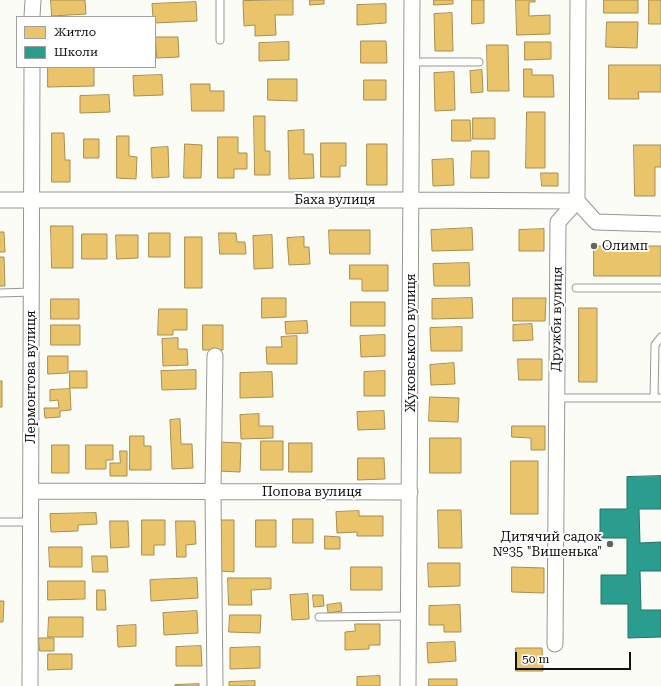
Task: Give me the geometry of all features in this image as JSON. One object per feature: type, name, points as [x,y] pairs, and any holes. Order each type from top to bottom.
[{"type":"street","points":[[32,0],[32,16]]},
{"type":"street","name":"Жуковського вулиця","points":[[408,686],[412,0]]},
{"type":"street","points":[[578,0],[577,201],[596,222],[661,224]]},
{"type":"street","name":"Лермонтова вулиця","points":[[30,686],[32,68]]},
{"type":"street","name":"Баха вулиця","points":[[0,200],[577,201]]},
{"type":"street","name":"Дружби вулиця","points":[[555,644],[558,222],[577,201]]},
{"type":"street","points":[[215,356],[215,686]]},
{"type":"street","name":"Попова вулиця","points":[[31,491],[410,492]]},
{"type":"lane","points":[[220,0],[220,40]]},
{"type":"lane","points":[[412,62],[478,62]]},
{"type":"lane","points":[[576,288],[661,288]]},
{"type":"lane","points":[[0,292],[32,292]]},
{"type":"lane","points":[[556,398],[657,398],[655,345],[661,337]]},
{"type":"lane","points":[[0,522],[31,522]]},
{"type":"lane","points":[[319,617],[409,616]]},
{"type":"building: Житло","points":[[51,0],[85,0],[86,14],[52,16]]},
{"type":"building: Житло","points":[[293,0],[293,15],[275,15],[276,35],[255,36],[255,25],[244,26],[243,1]]},
{"type":"building: Житло","points":[[310,0],[324,0],[324,4],[310,5]]},
{"type":"building: Житло","points":[[434,0],[453,0],[453,4],[434,5]]},
{"type":"building: Житло","points":[[472,0],[484,0],[484,23],[472,24]]},
{"type":"building: Житло","points":[[516,0],[535,0],[535,2],[529,2],[529,16],[550,15],[550,34],[517,35]]},
{"type":"building: Житло","points":[[604,0],[638,0],[638,13],[604,13]]},
{"type":"building: Житло","points":[[649,0],[661,0],[661,24],[649,24]]},
{"type":"building: Житло","points":[[196,2],[197,21],[156,23],[156,16],[153,16],[152,4]]},
{"type":"building: Житло","points":[[386,4],[386,23],[357,25],[357,5]]},
{"type":"building: Житло","points":[[452,13],[453,51],[435,51],[434,14]]},
{"type":"building: Житло","points":[[607,22],[638,22],[637,48],[606,47]]},
{"type":"building: Житло","points":[[156,37],[178,37],[179,57],[157,58]]},
{"type":"building: Житло","points":[[361,41],[386,41],[387,63],[361,63]]},
{"type":"building: Житло","points":[[289,42],[289,60],[259,61],[259,43]]},
{"type":"building: Житло","points":[[525,42],[551,42],[551,59],[525,60]]},
{"type":"building: Житло","points":[[487,45],[508,45],[509,91],[488,91]]},
{"type":"building: Житло","points":[[609,65],[661,65],[661,92],[638,92],[639,99],[609,99]]},
{"type":"building: Житло","points":[[48,68],[94,68],[94,86],[48,87]]},
{"type":"building: Житло","points":[[524,69],[532,69],[532,75],[553,75],[554,97],[524,97]]},
{"type":"building: Житло","points":[[482,70],[483,92],[471,93],[470,71]]},
{"type":"building: Житло","points":[[454,72],[455,110],[435,111],[434,73]]},
{"type":"building: Житло","points":[[162,75],[163,95],[134,96],[133,76]]},
{"type":"building: Житло","points":[[268,79],[297,79],[297,101],[268,100]]},
{"type":"building: Житло","points":[[364,80],[386,80],[386,100],[364,100]]},
{"type":"building: Житло","points":[[191,84],[210,84],[210,91],[224,91],[224,111],[192,111]]},
{"type":"building: Житло","points":[[109,95],[110,112],[80,113],[80,96]]},
{"type":"building: Житло","points":[[527,112],[545,112],[545,168],[526,168]]},
{"type":"building: Житло","points":[[254,116],[265,116],[265,151],[270,151],[270,175],[255,175]]},
{"type":"building: Житло","points":[[473,118],[495,118],[495,139],[473,139]]},
{"type":"building: Житло","points":[[452,120],[470,120],[471,141],[452,141]]},
{"type":"building: Житло","points":[[304,130],[304,154],[313,154],[314,178],[289,179],[288,131]]},
{"type":"building: Житло","points":[[52,133],[64,133],[65,160],[70,160],[70,182],[52,182]]},
{"type":"building: Житло","points":[[117,136],[129,136],[129,156],[137,157],[136,179],[117,178]]},
{"type":"building: Житло","points":[[218,137],[238,137],[238,153],[247,153],[247,169],[234,169],[234,178],[218,178]]},
{"type":"building: Житло","points":[[84,139],[99,139],[99,158],[84,158]]},
{"type":"building: Житло","points":[[321,143],[346,143],[346,166],[340,166],[340,177],[321,177]]},
{"type":"building: Житло","points":[[185,144],[202,145],[201,178],[184,178]]},
{"type":"building: Житло","points":[[367,144],[387,144],[387,185],[367,185]]},
{"type":"building: Житло","points":[[634,145],[661,145],[661,167],[655,167],[655,196],[635,196]]},
{"type":"building: Житло","points":[[168,147],[169,177],[152,178],[151,148]]},
{"type":"building: Житло","points":[[472,151],[489,151],[489,178],[471,178]]},
{"type":"building: Житло","points":[[453,159],[454,185],[433,186],[432,160]]},
{"type":"building: Житло","points":[[541,173],[558,173],[558,186],[542,186]]},
{"type":"building: Житло","points":[[51,226],[73,226],[73,268],[52,268]]},
{"type":"building: Житло","points":[[472,228],[473,250],[432,251],[431,230]]},
{"type":"building: Житло","points":[[544,229],[544,251],[519,251],[519,230]]},
{"type":"building: Житло","points":[[329,230],[370,230],[370,254],[330,254]]},
{"type":"building: Житло","points":[[0,232],[4,232],[5,252],[0,252]]},
{"type":"building: Житло","points":[[149,233],[170,233],[170,257],[149,257]]},
{"type":"building: Житло","points":[[219,233],[236,233],[237,242],[245,242],[246,254],[220,254]]},
{"type":"building: Житло","points":[[82,234],[107,234],[107,259],[82,259]]},
{"type":"building: Житло","points":[[116,235],[138,235],[138,258],[117,259]]},
{"type":"building: Житло","points":[[272,235],[273,268],[254,269],[253,236]]},
{"type":"building: Житло","points":[[185,237],[202,237],[202,288],[185,288]]},
{"type":"building: Житло","points":[[304,237],[304,247],[309,247],[310,264],[289,265],[287,238]]},
{"type":"building: Житло","points":[[594,246],[661,246],[661,276],[594,276]]},
{"type":"building: Житло","points":[[0,257],[4,257],[5,286],[0,286]]},
{"type":"building: Житло","points":[[469,263],[470,286],[434,286],[433,264]]},
{"type":"building: Житло","points":[[350,265],[388,265],[388,291],[362,291],[362,279],[350,279]]},
{"type":"building: Житло","points":[[262,298],[286,298],[286,317],[262,318]]},
{"type":"building: Житло","points":[[472,298],[473,318],[432,319],[432,299]]},
{"type":"building: Житло","points":[[513,298],[546,298],[545,321],[513,321]]},
{"type":"building: Житло","points":[[51,299],[79,299],[79,319],[51,319]]},
{"type":"building: Житло","points":[[351,302],[385,302],[385,326],[351,326]]},
{"type":"building: Житло","points":[[579,308],[597,308],[597,382],[579,382]]},
{"type":"building: Житло","points":[[159,309],[187,309],[187,330],[173,330],[173,335],[158,335]]},
{"type":"building: Житло","points":[[307,321],[308,333],[286,334],[285,322]]},
{"type":"building: Житло","points":[[532,324],[533,340],[513,341],[513,325]]},
{"type":"building: Житло","points":[[51,325],[80,325],[80,345],[51,345]]},
{"type":"building: Житло","points":[[203,325],[223,325],[223,350],[203,350]]},
{"type":"building: Житло","points":[[462,327],[462,351],[431,351],[430,328]]},
{"type":"building: Житло","points":[[385,335],[385,356],[361,357],[360,336]]},
{"type":"building: Житло","points":[[297,336],[297,364],[267,364],[266,347],[282,347],[281,337]]},
{"type":"building: Житло","points":[[178,338],[178,349],[187,349],[188,365],[163,366],[162,339]]},
{"type":"building: Житло","points":[[48,356],[68,356],[68,373],[48,374]]},
{"type":"building: Житло","points":[[518,359],[542,359],[542,380],[519,380]]},
{"type":"building: Житло","points":[[454,363],[455,384],[431,385],[430,365]]},
{"type":"building: Житло","points":[[196,370],[196,389],[162,390],[161,371]]},
{"type":"building: Житло","points":[[70,371],[87,371],[87,388],[70,388]]},
{"type":"building: Житло","points":[[385,371],[385,396],[364,396],[364,372]]},
{"type":"building: Житло","points":[[272,372],[273,397],[240,398],[240,373]]},
{"type":"building: Житло","points":[[0,381],[2,381],[2,407],[0,407]]},
{"type":"building: Житло","points":[[70,389],[71,410],[60,411],[60,417],[45,418],[44,408],[59,408],[58,400],[50,401],[50,390]]},
{"type":"building: Житло","points":[[430,397],[459,398],[458,422],[429,421]]},
{"type":"building: Житло","points":[[384,411],[385,429],[358,430],[357,412]]},
{"type":"building: Житло","points":[[259,414],[259,426],[273,426],[273,438],[241,439],[240,415]]},
{"type":"building: Житло","points":[[180,419],[181,444],[192,444],[193,468],[172,469],[170,420]]},
{"type":"building: Житло","points":[[512,426],[545,426],[545,450],[531,450],[531,438],[512,437]]},
{"type":"building: Житло","points":[[130,436],[144,436],[144,446],[151,446],[151,470],[130,470]]},
{"type":"building: Житло","points":[[430,438],[461,438],[461,473],[430,473]]},
{"type":"building: Житло","points":[[261,441],[283,441],[283,470],[261,470]]},
{"type":"building: Житло","points":[[219,442],[241,443],[240,472],[218,471]]},
{"type":"building: Житло","points":[[289,443],[312,443],[312,472],[289,472]]},
{"type":"building: Житло","points":[[52,445],[69,445],[69,473],[52,473]]},
{"type":"building: Житло","points":[[86,445],[113,445],[113,460],[106,460],[106,469],[86,469]]},
{"type":"building: Житло","points":[[120,451],[127,451],[127,476],[110,476],[110,463],[120,463]]},
{"type":"building: Житло","points":[[358,458],[384,458],[385,479],[358,480]]},
{"type":"building: Житло","points":[[511,461],[538,461],[538,514],[511,514]]},
{"type":"building: Житло","points":[[438,510],[461,510],[462,548],[439,548]]},
{"type":"building: Житло","points":[[359,511],[359,516],[383,516],[383,536],[357,536],[357,532],[337,533],[336,512]]},
{"type":"building: Житло","points":[[96,513],[97,524],[78,525],[78,531],[51,532],[50,514]]},
{"type":"building: Житло","points":[[293,519],[313,519],[313,543],[293,543]]},
{"type":"building: Житло","points":[[142,520],[165,520],[165,545],[154,545],[154,555],[142,555]]},
{"type":"building: Житло","points":[[221,520],[234,520],[234,572],[220,571]]},
{"type":"building: Житло","points":[[256,520],[276,520],[276,547],[256,547]]},
{"type":"building: Житло","points":[[110,521],[128,521],[129,547],[111,548]]},
{"type":"building: Житло","points":[[176,521],[195,521],[196,544],[186,545],[186,557],[177,557]]},
{"type":"building: Житло","points":[[325,536],[340,537],[340,549],[325,549]]},
{"type":"building: Житло","points":[[49,547],[82,547],[82,567],[50,567]]},
{"type":"building: Житло","points":[[92,556],[107,556],[108,572],[93,572]]},
{"type":"building: Житло","points":[[428,563],[460,563],[460,586],[429,587]]},
{"type":"building: Житло","points":[[351,567],[382,567],[382,590],[351,590]]},
{"type":"building: Житло","points":[[512,567],[544,568],[544,593],[512,592]]},
{"type":"building: Житло","points":[[197,578],[198,598],[151,601],[150,580]]},
{"type":"building: Житло","points":[[228,578],[271,578],[271,589],[251,590],[252,605],[229,605]]},
{"type":"building: Житло","points":[[48,581],[85,581],[85,599],[48,600]]},
{"type":"building: Житло","points":[[97,590],[105,590],[106,610],[97,610]]},
{"type":"building: Житло","points":[[308,594],[309,619],[292,620],[290,595]]},
{"type":"building: Житло","points":[[313,595],[323,595],[324,606],[314,607]]},
{"type":"building: Житло","points":[[0,601],[4,601],[3,622],[0,622]]},
{"type":"building: Житло","points":[[341,603],[342,611],[328,613],[327,605]]},
{"type":"building: Житло","points":[[460,605],[461,632],[444,632],[444,625],[429,625],[429,606]]},
{"type":"building: Житло","points":[[197,611],[198,633],[164,635],[163,613]]},
{"type":"building: Житло","points":[[230,615],[261,615],[260,633],[229,632]]},
{"type":"building: Житло","points":[[49,617],[83,617],[83,637],[48,637]]},
{"type":"building: Житло","points":[[355,624],[380,624],[380,645],[369,645],[369,649],[345,650],[345,632],[355,631]]},
{"type":"building: Житло","points":[[136,625],[136,646],[118,647],[117,626]]},
{"type":"building: Житло","points":[[39,638],[54,638],[54,651],[40,651]]},
{"type":"building: Житло","points":[[455,642],[456,661],[428,663],[427,643]]},
{"type":"building: Житло","points":[[201,646],[202,666],[176,666],[176,647]]},
{"type":"building: Житло","points":[[260,647],[260,668],[230,669],[230,648]]},
{"type":"building: Житло","points":[[516,648],[542,648],[543,671],[516,671]]},
{"type":"building: Житло","points":[[48,654],[72,654],[72,669],[48,670]]},
{"type":"building: Житло","points":[[380,676],[380,686],[357,686],[357,677]]},
{"type":"building: Житло","points":[[429,679],[457,679],[457,686],[429,686]]},
{"type":"building: Житло","points":[[255,681],[255,686],[229,686],[229,682]]},
{"type":"building: Житло","points":[[199,684],[199,686],[175,686],[175,685]]},
{"type":"building: Школи","points":[[661,476],[661,509],[639,509],[640,543],[661,542],[661,571],[640,571],[641,610],[661,610],[661,637],[628,638],[628,604],[601,604],[601,575],[627,575],[627,538],[600,538],[600,509],[627,509],[627,477]]},
{"type":"place","name":"Олимп","points":[[594,246]]},
{"type":"place","name":"Дитячий садок №35 \"Вишенька\"","points":[[610,544]]}]
